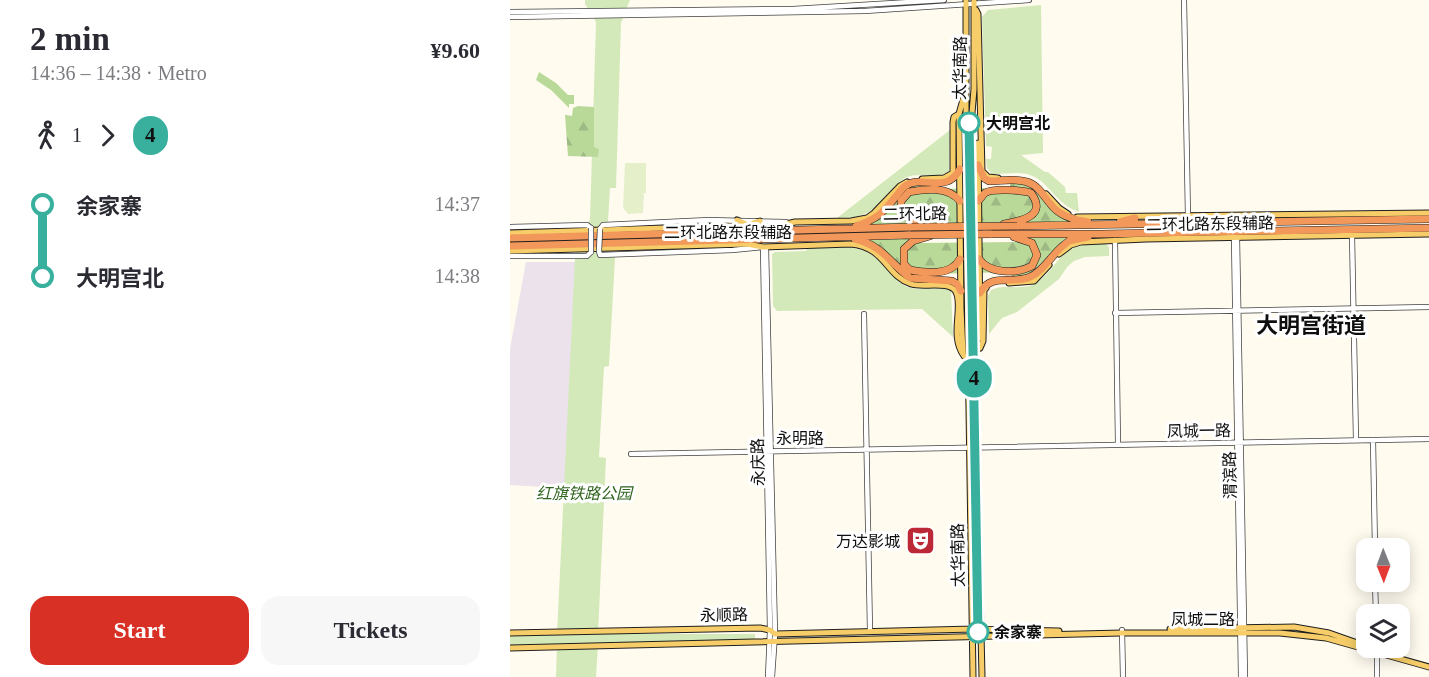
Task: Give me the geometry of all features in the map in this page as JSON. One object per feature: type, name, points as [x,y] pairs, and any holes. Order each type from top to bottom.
[{"type":"highway","points":[[978,165],[984,178],[989,181],[1028,182],[1034,185],[1055,209],[1073,219],[1108,225],[1135,218]]},
{"type":"highway","points":[[843,229],[880,216],[905,186],[913,183],[943,183],[951,180],[960,169]]},
{"type":"highway","points":[[960,201],[948,190],[909,192],[901,201],[901,208],[911,231],[903,253],[904,264],[910,270],[949,271],[956,267],[960,260]]},
{"type":"highway","points":[[978,201],[982,195],[992,191],[1024,190],[1031,193],[1035,204],[1034,213],[1019,224]]},
{"type":"highway","name":"二环北路","points":[[510,238],[765,234],[843,229],[934,234],[990,230],[1019,224],[1108,225],[1429,219]]},
{"type":"highway","points":[[758,225],[765,234]]},
{"type":"highway","name":"二环北路","points":[[510,246],[724,239],[765,234],[847,237],[929,227],[1113,237],[1411,229],[1429,231]]},
{"type":"highway","points":[[724,239],[747,244],[773,228]]},
{"type":"highway","points":[[979,259],[987,268],[1004,270],[1028,268],[1035,262],[1037,255],[1032,243],[1022,238],[990,230]]},
{"type":"highway","points":[[847,237],[876,246],[910,278],[952,281],[957,284],[960,291]]},
{"type":"highway","points":[[980,292],[983,286],[993,280],[1031,277],[1057,249],[1069,241],[1113,237]]},
{"type":"main road","name":"太华南路","points":[[974,2],[972,113],[982,677]]},
{"type":"main road","name":"二环北路东段辅路","points":[[974,2],[978,14],[982,171],[988,177],[1020,177],[1031,180],[1059,208],[1071,215],[1083,218],[1429,213]]},
{"type":"main road","name":"太华南路","points":[[966,3],[968,369],[973,677]]},
{"type":"main road","points":[[966,89],[959,114],[960,291],[964,356],[968,369]]},
{"type":"main road","points":[[974,89],[978,116],[980,292],[980,348],[976,369]]},
{"type":"main road","name":"二环北路东段辅路","points":[[510,233],[738,224],[773,228],[795,222],[851,222],[867,218],[880,209],[904,183],[917,179],[948,178],[953,173],[953,122],[954,117],[959,114]]},
{"type":"main road","points":[[738,224],[758,225]]},
{"type":"main road","name":"二环北路东段辅路","points":[[980,348],[983,341],[984,290],[989,285],[1034,281],[1054,258],[1071,245],[1081,242],[1113,237],[1146,239],[1352,235],[1429,231]]},
{"type":"main road","name":"二环北路东段辅路","points":[[510,251],[747,244],[764,247],[850,244],[861,246],[878,254],[906,282],[915,285],[949,286],[955,291],[957,340],[959,350],[964,356]]},
{"type":"main road","name":"凤城二路","points":[[973,638],[981,634],[1302,627],[1356,643]]},
{"type":"main road","name":"永顺路","points":[[510,633],[759,628],[772,632],[973,630]]},
{"type":"main road","name":"凤城二路","points":[[973,630],[981,634]]},
{"type":"main road","name":"凤城二路","points":[[1243,630],[1315,636],[1356,645]]},
{"type":"main road","name":"永顺路","points":[[510,648],[973,638]]},
{"type":"main road","name":"凤城二路","points":[[1406,658],[1429,665]]},
{"type":"street","points":[[791,0],[792,10]]},
{"type":"street","points":[[510,17],[792,10],[944,0]]},
{"type":"street","points":[[510,12],[865,11],[1029,0]]},
{"type":"street","points":[[1184,0],[1188,217]]},
{"type":"street","points":[[758,225],[795,222]]},
{"type":"street","points":[[738,224],[603,225],[600,229],[599,251],[600,255],[764,247]]},
{"type":"street","points":[[510,227],[587,225],[591,228],[591,252],[587,256],[510,256]]},
{"type":"street","points":[[1352,235],[1356,440]]},
{"type":"street","points":[[1113,237],[1118,444]]},
{"type":"street","name":"渭滨路","points":[[1236,237],[1243,677]]},
{"type":"street","name":"永庆路","points":[[764,247],[772,632],[770,677]]},
{"type":"street","points":[[1115,313],[1429,308]]},
{"type":"street","points":[[864,314],[870,631]]},
{"type":"street","name":"凤城一路","points":[[970,447],[1429,439]]},
{"type":"street","points":[[1373,440],[1375,538]]},
{"type":"street","name":"永明路","points":[[631,454],[970,447]]},
{"type":"street","points":[[1122,631],[1123,677]]},
{"type":"street","points":[[1376,658],[1377,677]]},
{"type":"shaded area","points":[[526,262],[587,262],[577,489],[510,485],[510,349]]},
{"type":"green space","name":"红旗铁路公园","points":[[585,0],[630,0],[621,23],[616,188],[610,188],[608,221],[615,258],[609,366],[604,367],[599,457],[606,458],[598,634],[755,634],[755,639],[598,644],[596,677],[556,677],[557,644],[510,645],[510,636],[557,634],[575,258],[590,219],[596,22]]},
{"type":"green space","points":[[1041,5],[1043,153],[1021,155],[1048,172],[1065,187],[1066,193],[1077,193],[1079,212],[1064,204],[1037,178],[1021,173],[992,174],[987,168],[986,159],[991,159],[992,147],[986,146],[982,17],[988,10]]},
{"type":"green space","points":[[539,72],[556,83],[568,95],[574,95],[574,104],[569,104],[569,108],[551,90],[536,80]]},
{"type":"green space","points":[[594,107],[594,147],[599,149],[598,157],[568,156],[565,115],[572,116],[573,108]]},
{"type":"green space","points":[[950,130],[949,171],[934,176],[907,177],[867,213],[854,217],[837,218]]},
{"type":"green space","points":[[625,163],[646,163],[643,213],[628,214],[623,208]]},
{"type":"green space","points":[[1010,183],[1032,187],[1072,222],[867,225],[911,186],[927,184],[928,189],[1010,188]]},
{"type":"green space","points":[[1072,236],[1058,245],[1034,271],[1026,276],[1012,277],[1011,272],[929,274],[929,278],[916,279],[866,240],[911,238],[916,243],[1024,242],[1026,237]]},
{"type":"green space","points":[[1106,244],[1109,247],[1109,256],[1085,257],[1074,261],[1059,279],[1017,312],[1002,318],[989,334],[988,296],[991,290],[1032,285],[1044,277],[1062,256],[1074,248]]},
{"type":"green space","points":[[807,248],[854,248],[872,254],[905,286],[951,291],[953,337],[922,309],[777,311],[773,306],[772,254],[806,251]]},
{"type":"metro line","name":"4","points":[[969,123],[978,632]]},
{"type":"place","name":"大明宫北","points":[[969,123]]},
{"type":"place","name":"万达影城","points":[[921,541]]},
{"type":"place","name":"余家寨","points":[[978,632]]},
{"type":"district","name":"大明宫街道","points":[[1311,325]]}]
